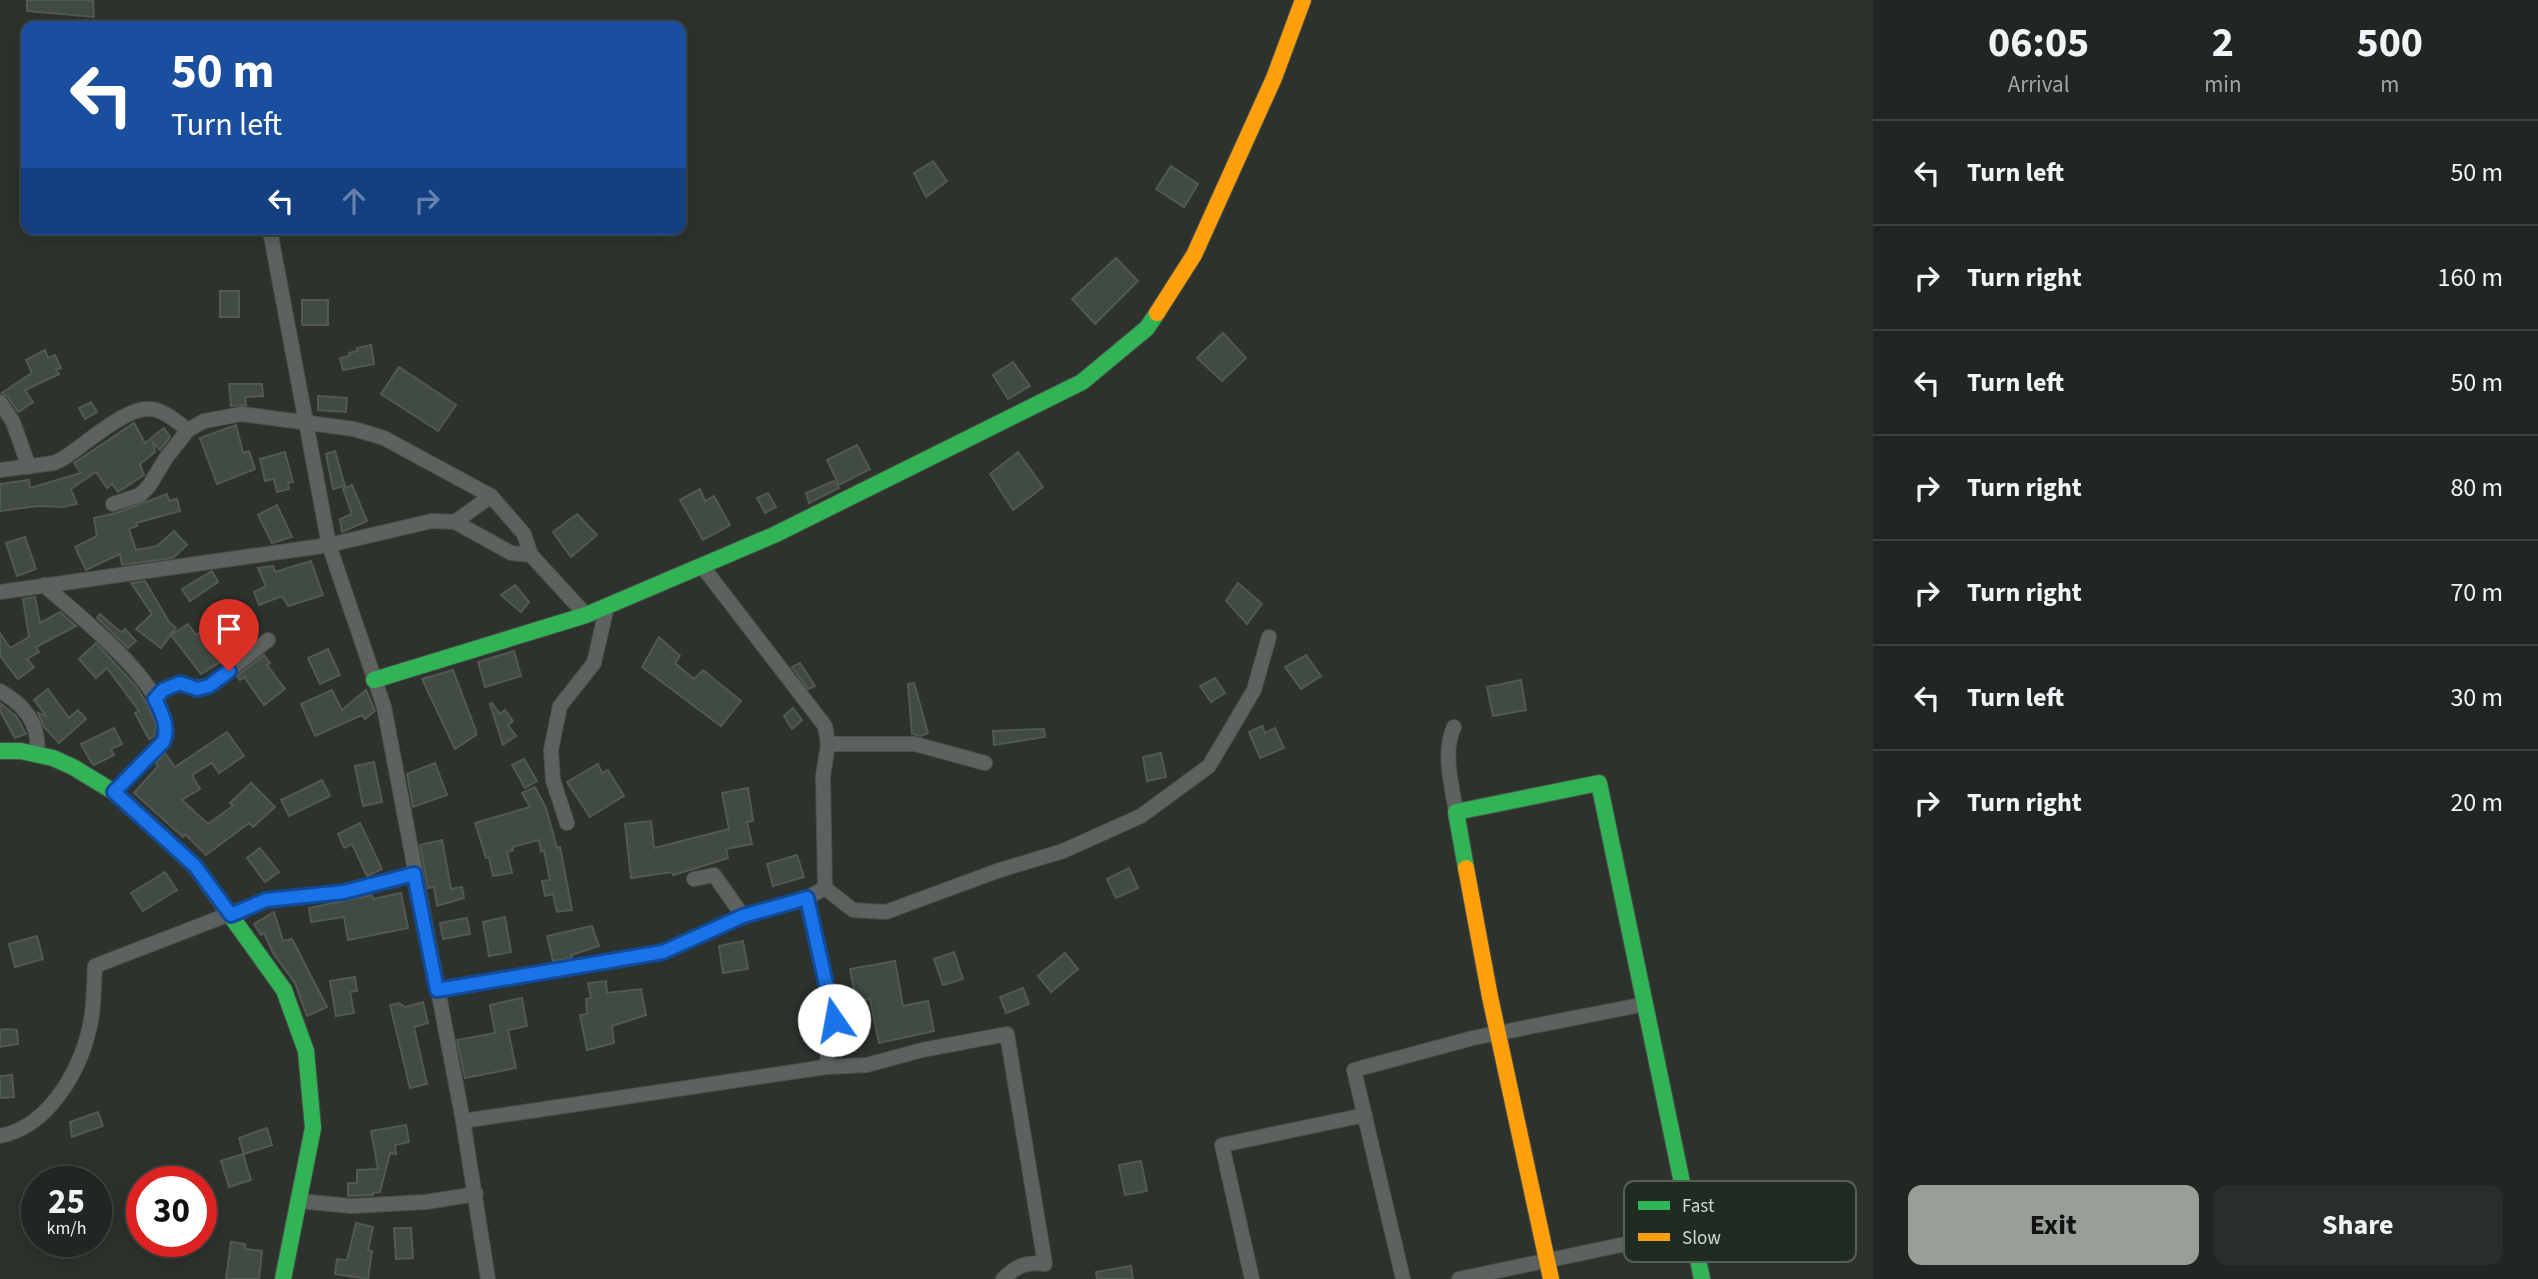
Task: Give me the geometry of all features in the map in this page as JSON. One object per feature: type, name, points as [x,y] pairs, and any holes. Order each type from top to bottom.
[{"type":"street","points":[[374,680],[586,615],[774,535],[1082,382],[1147,328],[1194,255],[1274,78],[1303,0]]},
{"type":"street","points":[[271,236],[328,545],[384,707],[463,1121],[488,1279]]},
{"type":"street","points":[[0,402],[22,442],[29,467]]},
{"type":"street","points":[[0,470],[54,463],[138,410],[159,411],[188,430]]},
{"type":"street","points":[[113,504],[140,495],[188,430],[204,421],[242,414],[354,429],[384,438],[491,496],[524,534],[531,555],[586,615]]},
{"type":"street","points":[[455,522],[491,496]]},
{"type":"street","points":[[0,592],[328,545],[432,521],[455,522],[511,553],[531,555]]},
{"type":"street","points":[[702,566],[825,726],[828,744],[823,776],[825,888]]},
{"type":"street","points":[[44,585],[114,645],[149,686],[161,711],[166,737],[114,792]]},
{"type":"street","points":[[567,823],[553,780],[551,750],[560,706],[594,663],[607,606]]},
{"type":"street","points":[[825,888],[853,910],[886,912],[1063,850],[1141,816],[1209,766],[1254,690],[1269,636]]},
{"type":"street","points":[[155,699],[163,690],[180,683],[197,689],[209,686],[268,640]]},
{"type":"street","points":[[0,691],[25,710],[38,736],[37,753]]},
{"type":"street","points":[[1454,727],[1448,753],[1456,812],[1497,1033],[1551,1279]]},
{"type":"street","points":[[828,744],[915,744],[985,763]]},
{"type":"street","points":[[0,751],[37,753],[74,767],[114,792],[195,866],[284,990],[306,1051],[313,1128],[283,1279]]},
{"type":"street","points":[[1456,812],[1599,783],[1682,1181]]},
{"type":"street","points":[[0,1136],[18,1132],[53,1103],[78,1064],[92,1015],[94,966],[266,900],[344,892],[414,874]]},
{"type":"street","points":[[694,879],[714,875],[743,916]]},
{"type":"street","points":[[437,990],[663,952],[743,916],[807,898],[825,888]]},
{"type":"street","points":[[807,898],[834,1020],[826,1067]]},
{"type":"street","points":[[1403,1279],[1354,1070],[1497,1033],[1645,1004]]},
{"type":"street","points":[[463,1121],[826,1067],[867,1065],[922,1050],[1007,1034],[1047,1279]]},
{"type":"street","points":[[1252,1279],[1222,1145],[1365,1115]]},
{"type":"street","points":[[299,1201],[351,1206],[426,1202],[476,1194]]},
{"type":"street","points":[[1459,1279],[1624,1244]]},
{"type":"street","points":[[1003,1279],[1013,1269],[1031,1262],[1045,1264]]},
{"type":"building","points":[[27,0],[93,0],[94,17],[27,11]]},
{"type":"building","points":[[933,161],[947,181],[926,197],[914,173]]},
{"type":"building","points":[[1171,166],[1198,184],[1184,207],[1156,189]]},
{"type":"building","points":[[1116,258],[1138,281],[1095,324],[1072,299]]},
{"type":"building","points":[[220,291],[239,291],[239,317],[220,317]]},
{"type":"building","points":[[302,300],[328,300],[328,325],[302,325]]},
{"type":"building","points":[[1223,333],[1246,358],[1222,381],[1197,358]]},
{"type":"building","points":[[371,345],[374,364],[343,370],[340,358],[349,356],[349,353],[357,351],[357,348]]},
{"type":"building","points":[[45,350],[48,358],[55,355],[61,368],[56,370],[59,374],[25,390],[33,402],[18,412],[2,393],[32,373],[26,360]]},
{"type":"building","points":[[1013,362],[1030,386],[1008,399],[993,375]]},
{"type":"building","points":[[399,367],[456,405],[438,431],[381,394]]},
{"type":"building","points":[[229,384],[262,384],[263,396],[245,397],[246,405],[231,406]]},
{"type":"building","points":[[318,396],[347,398],[346,412],[318,410]]},
{"type":"building","points":[[91,402],[97,412],[85,419],[79,408]]},
{"type":"building","points":[[134,423],[145,443],[164,428],[170,437],[160,450],[153,443],[155,452],[140,464],[144,475],[118,492],[112,484],[107,488],[96,472],[71,489],[77,504],[0,511],[0,484],[29,480],[30,488],[81,473],[74,463]]},
{"type":"building","points":[[236,425],[243,453],[249,451],[255,469],[217,484],[200,438]]},
{"type":"building","points":[[857,445],[870,469],[839,485],[827,460]]},
{"type":"building","points":[[335,451],[345,486],[333,489],[326,454]]},
{"type":"building","points":[[285,452],[293,482],[288,483],[289,489],[277,492],[274,479],[265,481],[260,459]]},
{"type":"building","points":[[1018,452],[1043,487],[1013,510],[990,474]]},
{"type":"building","points":[[834,481],[839,488],[809,503],[806,493]]},
{"type":"building","points":[[352,485],[367,521],[342,532],[340,519],[352,514],[343,489]]},
{"type":"building","points":[[700,489],[705,501],[714,496],[730,525],[703,540],[680,500]]},
{"type":"building","points":[[768,493],[776,507],[765,513],[757,498]]},
{"type":"building","points":[[167,494],[169,501],[177,499],[180,511],[136,523],[137,526],[129,529],[136,550],[157,546],[174,531],[187,545],[173,558],[122,565],[120,554],[86,570],[75,547],[97,536],[94,518],[116,513]]},
{"type":"building","points":[[277,505],[292,537],[272,543],[258,515]]},
{"type":"building","points":[[577,514],[597,535],[571,557],[553,532]]},
{"type":"building","points":[[25,537],[36,569],[17,576],[6,543]]},
{"type":"building","points":[[311,561],[323,595],[288,606],[282,596],[259,605],[254,592],[266,586],[258,568],[273,566],[275,572]]},
{"type":"building","points":[[212,571],[218,582],[190,601],[182,589]]},
{"type":"building","points":[[145,581],[169,622],[176,628],[161,648],[136,629],[152,614],[131,583]]},
{"type":"building","points":[[1238,583],[1262,604],[1247,624],[1226,601]]},
{"type":"building","points":[[515,585],[529,602],[521,612],[501,595]]},
{"type":"building","points":[[35,597],[40,623],[60,612],[76,626],[36,647],[39,652],[27,659],[34,667],[18,679],[0,656],[0,633],[10,648],[29,637],[23,599]]},
{"type":"building","points":[[235,610],[243,631],[235,635],[236,638],[230,642],[237,652],[201,674],[171,635],[188,624],[196,635]]},
{"type":"building","points":[[100,614],[118,630],[122,632],[125,629],[136,641],[128,648],[97,618]]},
{"type":"building","points":[[659,637],[680,656],[675,663],[694,679],[703,670],[741,701],[721,726],[642,667]]},
{"type":"building","points":[[96,643],[135,685],[146,702],[156,724],[154,736],[149,739],[135,713],[139,711],[107,668],[96,678],[79,659]]},
{"type":"building","points":[[328,649],[340,675],[320,684],[308,658]]},
{"type":"building","points":[[514,651],[521,676],[485,687],[478,662]]},
{"type":"building","points":[[264,655],[270,663],[267,665],[285,689],[264,705],[244,677],[240,680],[237,676]]},
{"type":"building","points":[[1306,655],[1321,676],[1301,689],[1285,667]]},
{"type":"building","points":[[800,663],[815,686],[808,689],[792,667]]},
{"type":"building","points":[[453,670],[476,731],[476,735],[455,749],[422,679]]},
{"type":"building","points":[[1215,678],[1225,693],[1211,702],[1200,686]]},
{"type":"building","points":[[1521,680],[1526,710],[1493,716],[1487,687]]},
{"type":"building","points":[[914,683],[928,733],[921,736],[912,734],[908,684]]},
{"type":"building","points":[[48,689],[69,718],[78,710],[86,719],[59,743],[44,727],[38,713],[46,716],[34,700]]},
{"type":"building","points":[[332,690],[342,710],[366,690],[375,711],[365,719],[362,715],[315,736],[301,704]]},
{"type":"building","points":[[0,703],[16,716],[26,734],[15,738],[0,711]]},
{"type":"building","points":[[492,703],[500,714],[505,710],[513,721],[508,725],[516,736],[503,745],[490,704]]},
{"type":"building","points":[[793,708],[802,720],[792,729],[784,716]]},
{"type":"building","points":[[1262,726],[1265,733],[1275,728],[1284,748],[1260,758],[1249,732]]},
{"type":"building","points":[[114,728],[122,744],[111,749],[114,755],[94,765],[81,744]]},
{"type":"building","points":[[1044,729],[1045,737],[994,745],[993,731]]},
{"type":"building","points":[[227,732],[244,756],[219,773],[212,763],[192,775],[200,789],[182,800],[208,824],[233,806],[230,803],[251,783],[275,807],[253,827],[249,823],[206,855],[185,834],[183,837],[134,793],[158,766],[156,763],[165,753],[175,767]]},
{"type":"building","points":[[1161,753],[1166,777],[1147,781],[1143,757]]},
{"type":"building","points":[[524,759],[537,781],[525,788],[512,765]]},
{"type":"building","points":[[374,762],[382,802],[363,806],[355,766]]},
{"type":"building","points":[[435,763],[447,795],[413,807],[407,774]]},
{"type":"building","points":[[598,764],[602,773],[608,770],[624,796],[590,817],[567,782]]},
{"type":"building","points":[[322,780],[330,796],[289,816],[281,800]]},
{"type":"building","points":[[535,787],[546,808],[557,848],[560,847],[572,910],[557,912],[553,894],[545,896],[542,881],[550,880],[544,850],[541,852],[539,840],[512,847],[513,850],[507,852],[512,873],[493,876],[489,857],[486,858],[475,823],[530,807],[522,793]]},
{"type":"building","points":[[748,788],[753,821],[747,822],[752,844],[726,849],[728,858],[673,875],[672,872],[631,878],[625,824],[651,821],[654,848],[729,829],[722,793]]},
{"type":"building","points":[[360,823],[382,869],[367,876],[352,844],[344,848],[338,834]]},
{"type":"building","points":[[442,840],[451,889],[462,887],[464,898],[437,906],[434,887],[428,888],[420,845]]},
{"type":"building","points":[[260,848],[279,872],[265,882],[247,858]]},
{"type":"building","points":[[797,855],[804,877],[773,886],[767,864]]},
{"type":"building","points":[[1129,868],[1138,888],[1116,898],[1107,879]]},
{"type":"building","points":[[165,872],[177,890],[143,911],[131,893]]},
{"type":"building","points":[[401,893],[408,928],[348,940],[344,917],[311,922],[309,908],[372,895],[373,899]]},
{"type":"building","points":[[274,912],[283,941],[292,939],[327,1007],[307,1016],[295,983],[273,953],[264,933],[261,935],[254,924]]},
{"type":"building","points":[[505,917],[511,952],[489,956],[483,922]]},
{"type":"building","points":[[467,918],[470,934],[443,939],[440,923]]},
{"type":"building","points":[[592,926],[599,946],[571,955],[572,958],[553,961],[547,936]]},
{"type":"building","points":[[37,936],[43,959],[15,967],[9,944]]},
{"type":"building","points":[[743,941],[748,969],[723,973],[719,946]]},
{"type":"building","points":[[954,952],[963,979],[943,985],[934,959]]},
{"type":"building","points":[[1065,953],[1078,969],[1051,992],[1038,976]]},
{"type":"building","points":[[895,961],[903,1006],[928,1001],[934,1031],[879,1043],[870,999],[856,1001],[850,969]]},
{"type":"building","points":[[355,977],[357,991],[350,992],[354,1013],[336,1016],[330,981]]},
{"type":"building","points":[[606,981],[607,993],[641,989],[646,1015],[612,1026],[614,1043],[587,1050],[580,1015],[587,1014],[586,999],[591,998],[588,983]]},
{"type":"building","points":[[1023,988],[1029,1004],[1006,1013],[1000,997]]},
{"type":"building","points":[[522,998],[527,1026],[508,1030],[516,1068],[465,1078],[457,1040],[495,1033],[490,1005]]},
{"type":"building","points":[[423,1002],[428,1023],[414,1027],[427,1084],[410,1088],[390,1005],[399,1003],[405,1007]]},
{"type":"building","points":[[0,1030],[17,1030],[18,1044],[0,1047]]},
{"type":"building","points":[[12,1075],[14,1097],[0,1098],[0,1076]]},
{"type":"building","points":[[98,1112],[103,1126],[72,1137],[70,1122]]},
{"type":"building","points":[[406,1125],[409,1142],[395,1145],[396,1154],[390,1153],[380,1192],[373,1195],[348,1196],[348,1183],[357,1183],[357,1170],[378,1169],[371,1131]]},
{"type":"building","points":[[267,1128],[272,1145],[244,1154],[239,1138]]},
{"type":"building","points":[[243,1154],[251,1180],[229,1187],[221,1161]]},
{"type":"building","points":[[1141,1161],[1147,1191],[1125,1195],[1119,1165]]},
{"type":"building","points":[[356,1223],[373,1227],[368,1250],[372,1251],[368,1279],[335,1274],[337,1259],[347,1260]]},
{"type":"building","points":[[394,1228],[411,1228],[413,1258],[396,1259]]},
{"type":"building","points":[[231,1242],[245,1244],[245,1249],[262,1251],[259,1279],[226,1279]]},
{"type":"building","points":[[1131,1266],[1133,1279],[1097,1279],[1096,1272]]},
{"type":"traffic: fast","points":[[374,680],[586,615],[774,535],[1082,382],[1147,328],[1157,313]]},
{"type":"traffic: fast","points":[[0,751],[21,751],[53,758],[114,792],[195,866],[284,990],[306,1051],[313,1128],[283,1279]]},
{"type":"traffic: fast","points":[[1466,868],[1456,812],[1599,783],[1682,1181]]},
{"type":"traffic: fast","points":[[1698,1262],[1702,1279]]},
{"type":"traffic: slow","points":[[1157,313],[1194,255],[1274,78],[1303,0]]},
{"type":"traffic: slow","points":[[1466,868],[1490,997],[1551,1279]]},
{"type":"route","points":[[229,671],[209,686],[197,689],[180,683],[163,690],[155,699],[161,711],[166,737],[114,792],[195,866],[231,915],[266,900],[344,892],[414,874],[437,990],[663,952],[743,916],[807,898],[834,1020]]}]
